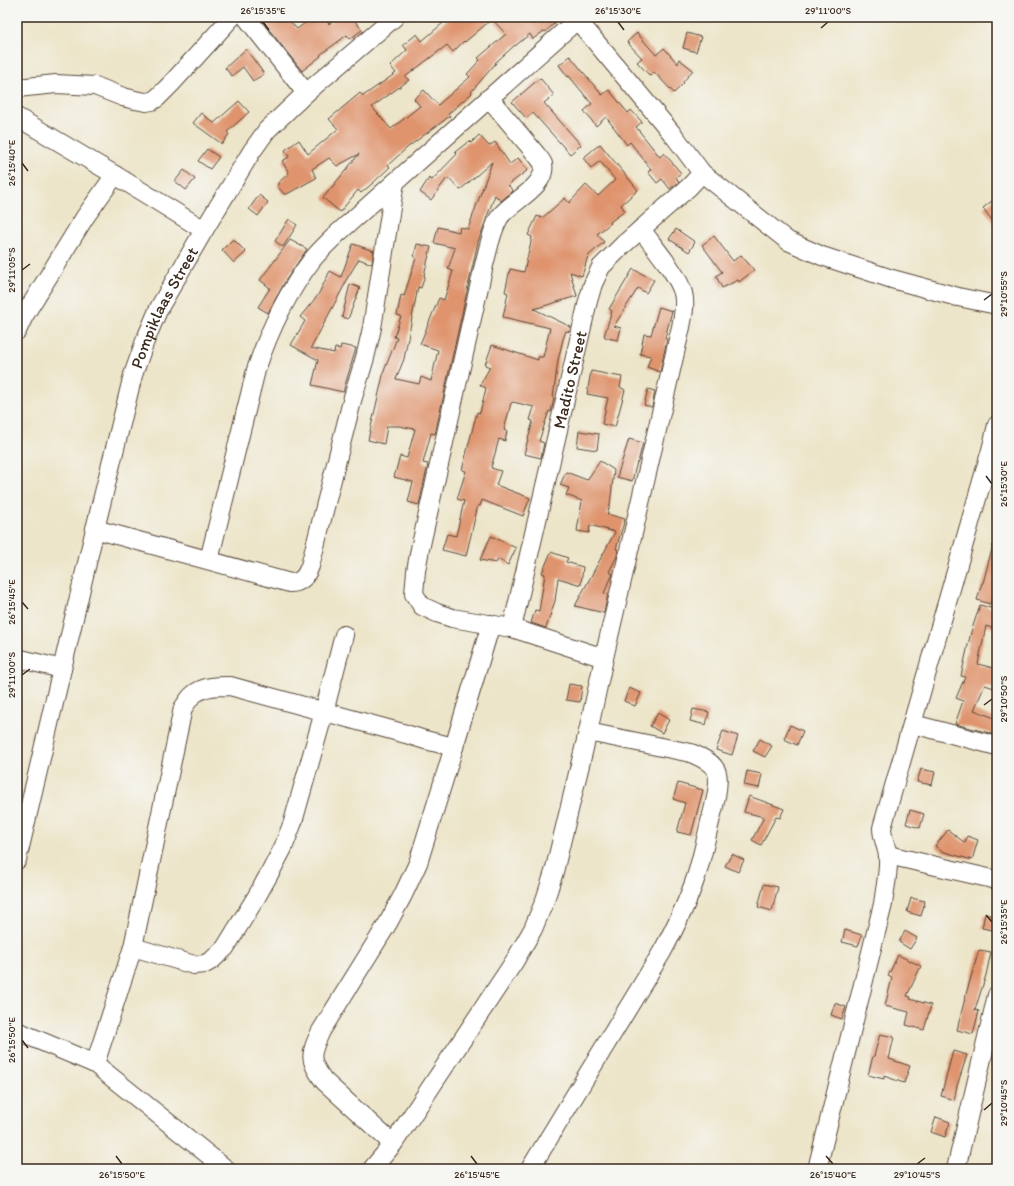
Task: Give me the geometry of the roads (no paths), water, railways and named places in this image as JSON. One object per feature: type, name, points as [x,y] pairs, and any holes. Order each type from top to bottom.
[{"type":"street","points":[[17,88],[56,84],[95,86],[129,99],[146,102],[152,101],[171,84],[232,17]]},
{"type":"street","points":[[246,17],[306,93]]},
{"type":"street","name":"Pompiklaas Street","points":[[17,860],[95,529],[133,375],[145,341],[160,308],[204,230],[252,151],[267,130],[306,93],[394,17]]},
{"type":"street","points":[[208,560],[256,370],[276,320],[313,260],[338,233],[576,19],[675,137],[702,173],[788,241],[822,256],[886,277],[958,297],[997,305]]},
{"type":"street","points":[[489,98],[543,163],[543,171],[536,184],[500,217],[490,239],[420,549],[414,594],[422,606],[437,613],[452,618],[512,628],[604,658]]},
{"type":"street","points":[[17,118],[115,175],[204,230]]},
{"type":"street","name":"Madito Street","points":[[512,628],[593,284],[601,267],[623,245],[689,187],[702,173]]},
{"type":"street","points":[[17,331],[24,316],[81,224],[115,175]]},
{"type":"street","points":[[95,529],[290,583],[300,581],[308,572],[372,328],[395,182]]},
{"type":"street","points":[[372,1169],[393,1144],[514,962],[533,929],[545,900],[554,872],[588,732],[681,327],[684,305],[680,284],[641,229]]},
{"type":"street","points":[[817,1169],[883,904],[887,882],[888,855],[882,828],[913,724],[997,425]]},
{"type":"street","points":[[393,1144],[324,1081],[316,1070],[311,1057],[321,1031],[384,930],[418,863],[491,624]]},
{"type":"street","points":[[133,947],[194,965],[205,964],[212,960],[225,948],[257,896],[283,848],[293,822],[344,635]]},
{"type":"street","points":[[17,658],[62,669]]},
{"type":"street","points":[[95,1064],[133,947],[183,708],[192,696],[202,689],[215,686],[230,686],[454,747]]},
{"type":"street","points":[[913,724],[997,746]]},
{"type":"street","points":[[530,1169],[675,928],[686,904],[696,876],[715,801],[718,774],[715,768],[703,758],[691,753],[588,732]]},
{"type":"street","points":[[888,855],[997,880]]},
{"type":"street","points":[[956,1169],[997,995]]},
{"type":"street","points":[[17,1031],[95,1064],[226,1169]]}]
